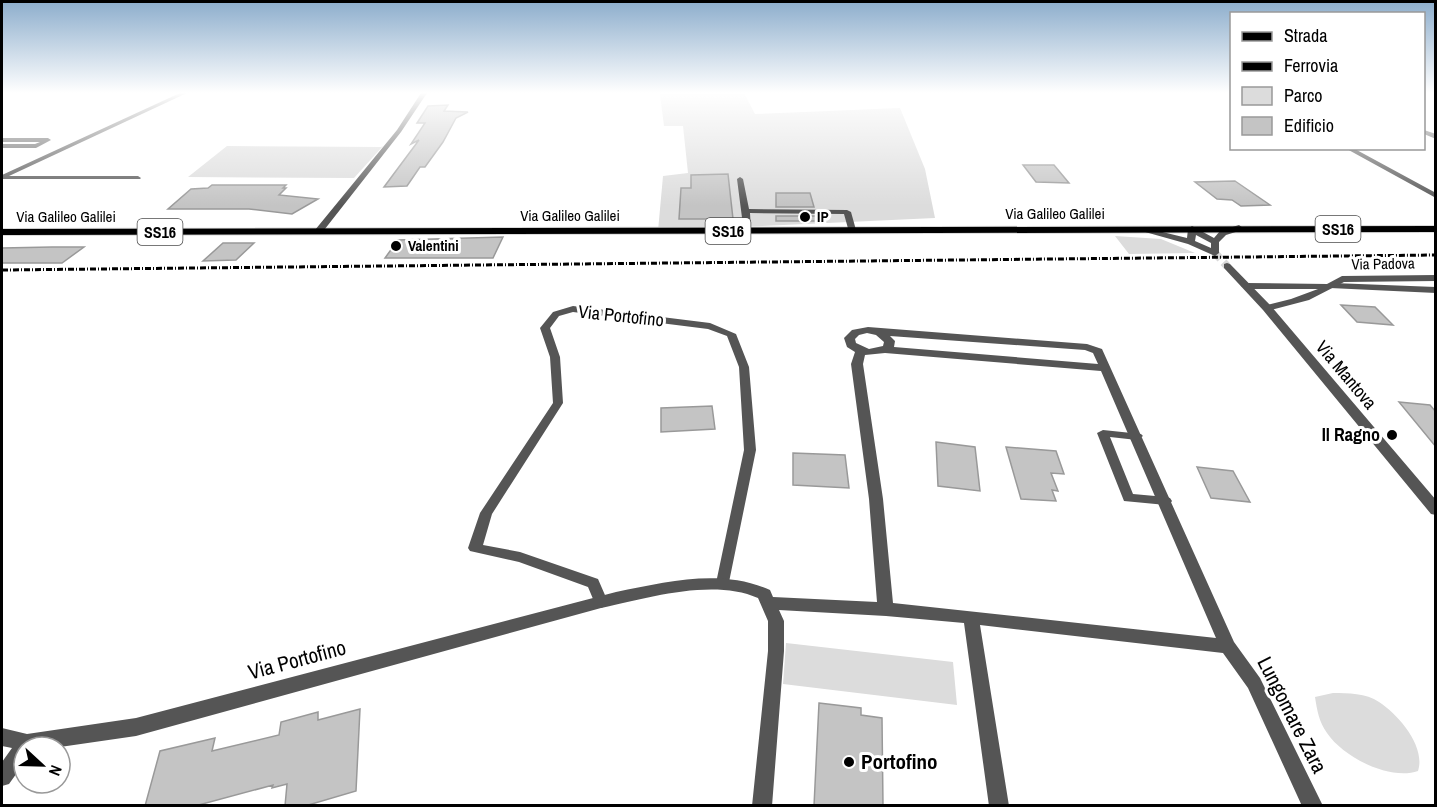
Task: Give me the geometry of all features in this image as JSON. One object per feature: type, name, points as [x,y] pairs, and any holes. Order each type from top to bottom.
[{"type":"main road","name":"Via Galileo Galilei","points":[[2,232],[1138,229]]},
{"type":"main road","name":"SS16","points":[[1138,229],[1436,229]]},
{"type":"street","points":[[318,232],[399,131]]},
{"type":"street","points":[[1138,229],[1191,242],[1215,253],[1215,242],[1223,233],[1240,228]]},
{"type":"street","points":[[1191,242],[1191,229],[1215,242]]},
{"type":"street","name":"Via Mantova","points":[[1227,266],[1267,308],[1436,510]]},
{"type":"street","name":"Via Padova","points":[[1267,308],[1288,304],[1333,286],[1342,279],[1436,278]]},
{"type":"street","name":"Via Padova","points":[[1246,286],[1333,286]]},
{"type":"street","name":"Lungomare Zara","points":[[870,331],[1088,347],[1098,351],[1228,646],[1254,683],[1313,806]]},
{"type":"street","points":[[884,350],[890,345],[888,338],[880,333],[856,332],[849,338],[851,345],[861,351],[873,353],[884,350],[1106,368]]},
{"type":"street","points":[[861,351],[858,364],[876,500],[886,609]]},
{"type":"street","name":"Via Portofino","points":[[72,738],[136,727],[647,591],[723,583],[743,586],[764,594],[770,603]]},
{"type":"street","points":[[762,806],[776,651],[776,621],[770,603],[886,609],[1228,646]]},
{"type":"street","points":[[971,617],[999,806]]},
{"type":"street","points":[[2,777],[12,764]]},
{"type":"lane","points":[[2,178],[103,131]]},
{"type":"lane","points":[[2,140],[48,140],[36,146],[2,146]]},
{"type":"lane","points":[[1352,150],[1436,196]]},
{"type":"lane","points":[[2,178],[138,177]]},
{"type":"lane","points":[[740,179],[747,231]]},
{"type":"lane","points":[[746,211],[847,212],[852,230]]},
{"type":"lane","points":[[1411,278],[1431,290]]},
{"type":"lane","points":[[1333,286],[1431,290]]},
{"type":"lane","name":"Via Portofino","points":[[601,602],[593,583],[520,557],[475,548],[486,513],[558,403],[555,357],[545,328],[556,314],[573,309],[710,326],[731,334],[744,367],[750,450],[723,583]]},
{"type":"lane","points":[[1137,436],[1103,433],[1128,498],[1166,501]]},
{"type":"green space","points":[[683,131],[909,131],[925,169],[935,218],[658,231],[663,176],[688,173]]},
{"type":"green space","points":[[227,146],[383,146],[354,178],[188,177]]},
{"type":"green space","points":[[1115,236],[1161,239],[1195,253],[1129,254]]},
{"type":"green space","points":[[786,643],[953,662],[957,705],[783,684]]},
{"type":"green space","points":[[1333,693],[1363,695],[1379,702],[1395,715],[1414,742],[1418,752],[1418,771],[1394,773],[1381,770],[1355,758],[1334,742],[1322,725],[1315,697]]},
{"type":"building","points":[[420,131],[449,131],[425,167],[420,167],[407,186],[384,187],[419,140],[411,144]]},
{"type":"building","points":[[1023,165],[1054,165],[1069,183],[1036,182]]},
{"type":"building","points":[[728,174],[733,219],[679,219],[681,188],[691,188],[691,175]]},
{"type":"building","points":[[1235,181],[1270,205],[1241,206],[1232,200],[1217,199],[1195,182]]},
{"type":"building","points":[[212,185],[286,185],[279,195],[318,199],[292,214],[249,209],[168,209],[191,189],[208,188]]},
{"type":"building","points":[[776,193],[810,193],[814,207],[776,207]]},
{"type":"building","points":[[776,216],[816,216],[817,221],[776,221]]},
{"type":"building","points":[[503,237],[493,258],[385,258],[398,240]]},
{"type":"building","points":[[223,243],[254,243],[236,260],[203,261]]},
{"type":"building","points":[[84,247],[62,263],[2,263],[2,248]]},
{"type":"building","points":[[1341,305],[1375,307],[1393,325],[1357,322]]},
{"type":"building","points":[[1399,402],[1430,405],[1436,412],[1436,447]]},
{"type":"building","points":[[712,406],[715,429],[661,432],[661,408]]},
{"type":"building","points":[[936,442],[975,447],[980,491],[938,486]]},
{"type":"building","points":[[1006,447],[1056,451],[1064,474],[1051,473],[1058,491],[1052,490],[1056,501],[1021,499]]},
{"type":"building","points":[[793,453],[845,455],[849,488],[793,485]]},
{"type":"building","points":[[1197,467],[1233,471],[1250,502],[1211,498]]},
{"type":"building","name":"Portofino","points":[[819,703],[861,708],[861,715],[882,718],[883,806],[814,806]]},
{"type":"building","points":[[360,709],[356,791],[305,806],[285,806],[287,784],[272,788],[273,785],[195,806],[145,806],[160,751],[215,738],[212,751],[279,735],[281,722],[318,712],[318,720]]},
{"type":"tunnel","points":[[1215,253],[1227,266]]},
{"type":"railway","points":[[2,270],[1436,255]]},
{"type":"place","name":"IP","points":[[805,217]]},
{"type":"place","name":"Valentini","points":[[396,246]]},
{"type":"place","name":"Il Ragno","points":[[1392,435]]},
{"type":"place","name":"Portofino","points":[[849,762]]}]
